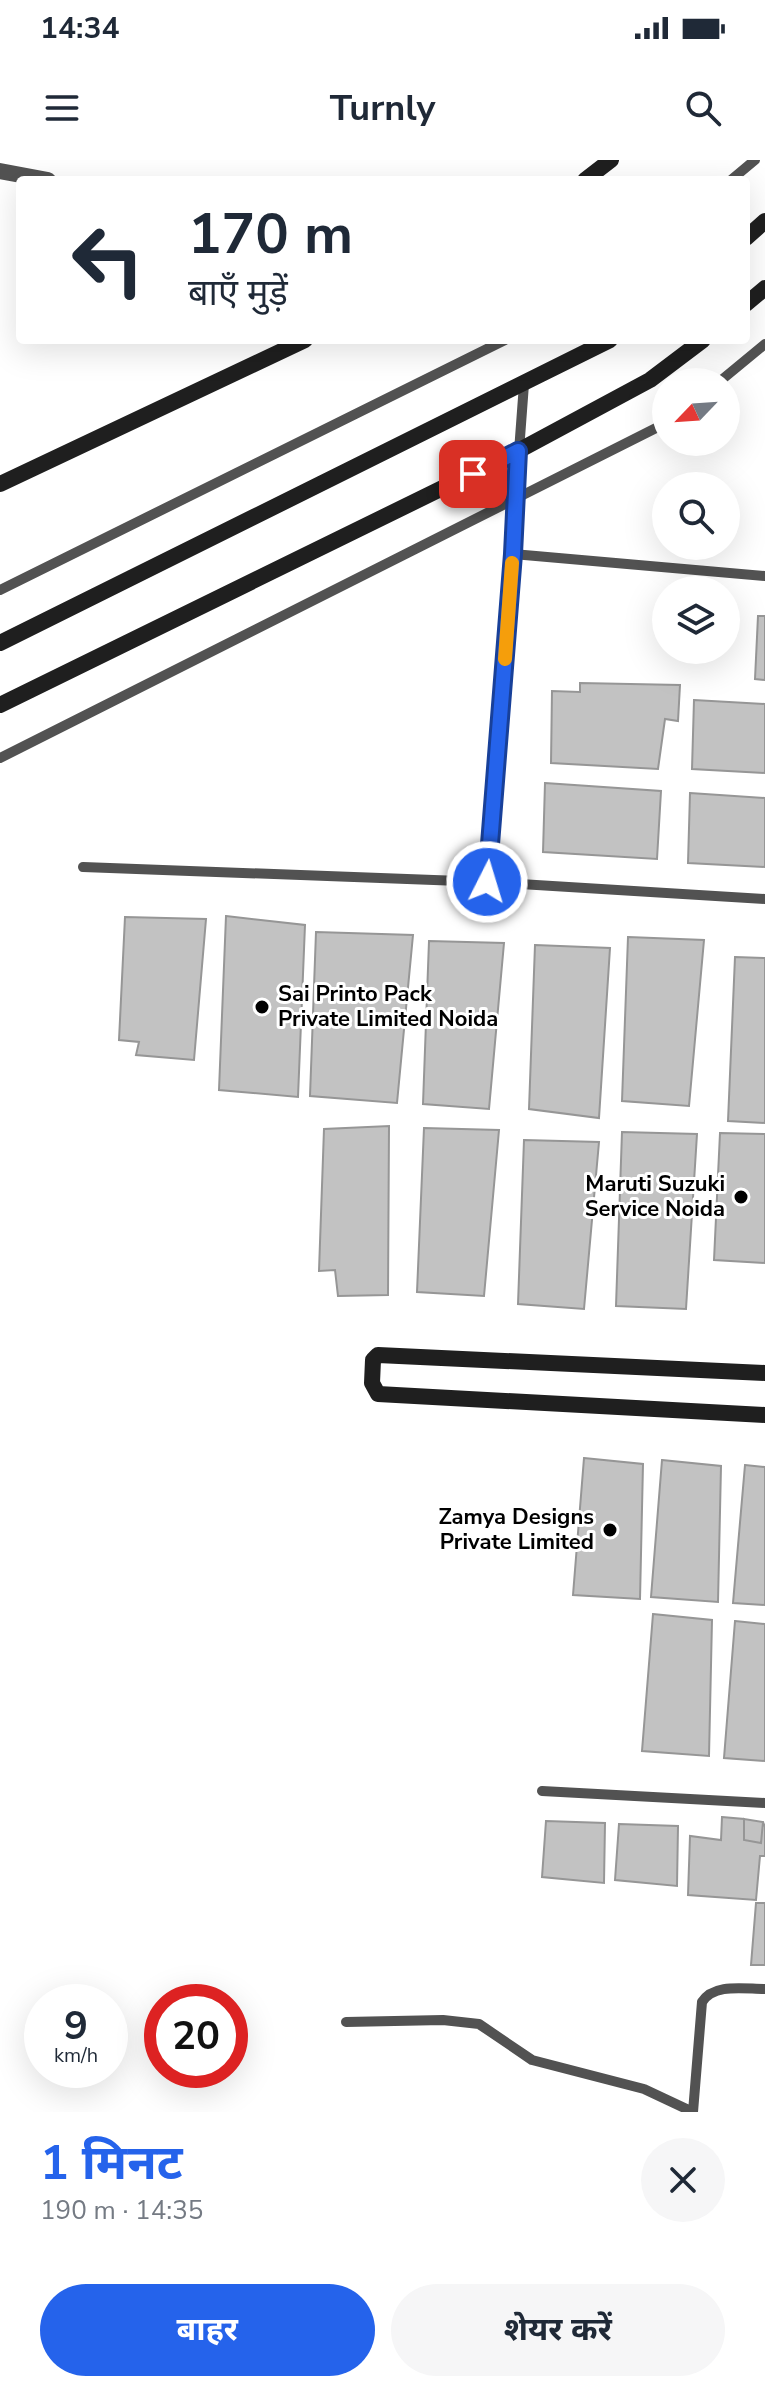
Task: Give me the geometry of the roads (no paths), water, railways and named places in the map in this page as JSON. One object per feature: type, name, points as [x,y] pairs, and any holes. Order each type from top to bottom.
[{"type":"street","points":[[590,176],[611,160]]},
{"type":"street","points":[[0,171],[27,176]]},
{"type":"street","points":[[750,234],[765,221]]},
{"type":"street","points":[[0,484],[297,344]]},
{"type":"street","points":[[0,643],[602,344]]},
{"type":"street","points":[[0,705],[518,451],[650,380],[698,344]]},
{"type":"street","points":[[765,1373],[378,1355],[373,1360],[372,1383],[378,1394],[765,1415]]},
{"type":"lane","points":[[736,176],[755,160]]},
{"type":"lane","points":[[0,590],[497,344]]},
{"type":"lane","points":[[736,368],[765,344]]},
{"type":"lane","points":[[487,882],[524,384]]},
{"type":"lane","points":[[0,758],[652,430]]},
{"type":"lane","points":[[513,554],[765,576]]},
{"type":"lane","points":[[83,867],[487,882],[765,899]]},
{"type":"lane","points":[[542,1791],[765,1803]]},
{"type":"lane","points":[[346,2022],[443,2020],[479,2024],[532,2060],[644,2089],[693,2112],[702,2002],[707,1993],[720,1989],[765,1989]]},
{"type":"place","name":"Sai Printo Pack Private Limited Noida","points":[[262,1007]]},
{"type":"place","name":"Maruti Suzuki Service Noida","points":[[741,1197]]},
{"type":"place","name":"Zamya Designs Private Limited","points":[[610,1530]]}]
